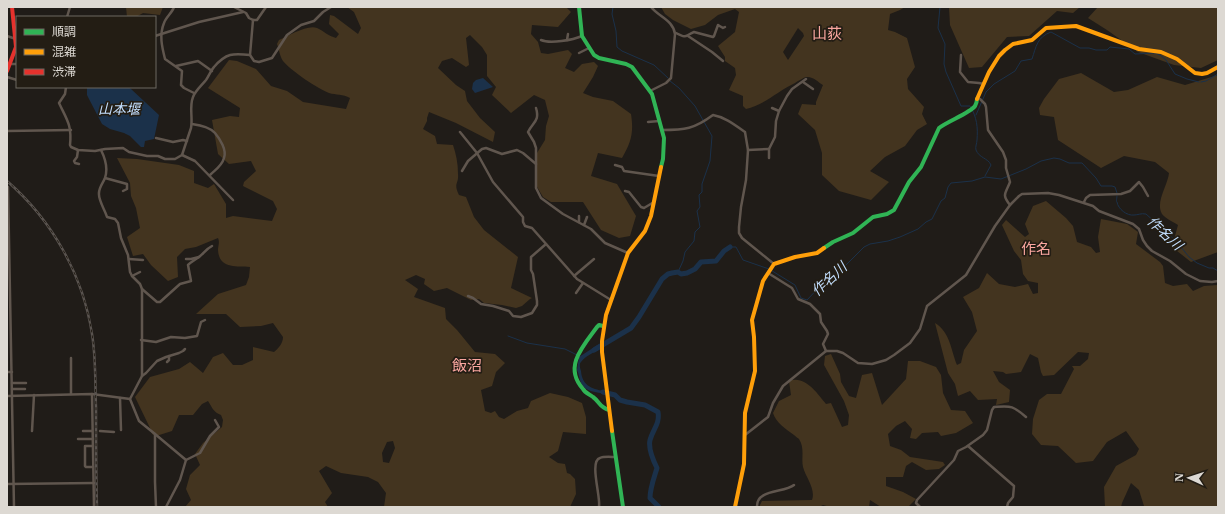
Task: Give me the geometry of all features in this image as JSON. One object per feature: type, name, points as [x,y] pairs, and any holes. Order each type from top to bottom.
[{"type":"street","points":[[7,70],[16,48],[12,7]]},
{"type":"street","points":[[174,7],[163,24],[161,35],[165,58],[183,72],[181,86],[194,94]]},
{"type":"street","points":[[234,7],[246,13],[249,18],[253,20]]},
{"type":"street","points":[[253,20],[257,20],[266,7]]},
{"type":"street","points":[[253,20],[250,55],[256,62],[269,60],[272,58],[287,35],[301,25],[314,21],[323,12],[331,7]]},
{"type":"street","points":[[580,7],[582,36],[589,48],[594,55],[599,58],[630,66],[650,91],[664,138],[664,148],[651,216],[645,231],[628,253],[603,326],[602,350],[606,390],[623,507]]},
{"type":"street","points":[[650,91],[668,82],[671,78],[675,33],[669,21],[651,7]]},
{"type":"street","points":[[156,36],[199,22],[243,12]]},
{"type":"street","points":[[675,33],[683,37],[694,32],[713,37],[718,26],[725,27]]},
{"type":"street","points":[[735,507],[744,464],[745,413],[755,371],[755,344],[752,317],[763,281],[768,272],[773,265],[795,257],[817,253],[833,242],[853,233],[870,218],[877,215],[887,214],[894,210],[909,182],[922,167],[939,128],[973,108],[980,99],[984,84],[996,60],[1009,46],[1032,40],[1038,37],[1046,28],[1076,26],[1139,49],[1161,52],[1177,59],[1195,73],[1207,73],[1218,67]]},
{"type":"street","points":[[568,34],[568,40]]},
{"type":"street","points":[[7,36],[16,40]]},
{"type":"street","points":[[541,40],[551,42],[573,40],[582,36]]},
{"type":"street","points":[[688,36],[723,61]]},
{"type":"street","points":[[580,53],[589,48]]},
{"type":"street","points":[[66,88],[65,94],[59,103],[71,130],[71,147],[78,150],[95,151],[124,148],[129,152],[175,160],[182,155],[192,124],[191,109],[192,97],[194,94],[206,80],[213,68],[230,54],[250,55]]},
{"type":"street","points":[[961,55],[960,72],[968,82],[984,84]]},
{"type":"street","points":[[176,66],[198,61],[212,71]]},
{"type":"street","points":[[10,64],[16,64]]},
{"type":"street","points":[[769,158],[769,148],[775,137],[776,121],[779,111],[792,89],[806,79]]},
{"type":"street","points":[[803,82],[813,89]]},
{"type":"street","points":[[980,99],[986,107],[988,130],[1003,152],[1006,160],[1006,168],[1010,184],[1006,190],[1005,196],[1010,205]]},
{"type":"street","points":[[536,108],[538,116],[537,120],[528,132],[536,146],[536,188],[541,198],[564,214],[591,229],[605,243],[628,253]]},
{"type":"street","points":[[772,108],[779,111]]},
{"type":"street","points":[[662,130],[681,130],[690,128],[707,120],[713,115],[719,116],[745,132],[748,150],[746,180],[739,233],[742,238],[773,265]]},
{"type":"street","points":[[648,122],[659,121]]},
{"type":"street","points":[[192,124],[198,124],[215,132],[223,147],[223,161],[221,165],[210,175]]},
{"type":"street","points":[[7,131],[71,130]]},
{"type":"street","points":[[460,132],[477,153],[493,182],[523,217],[525,226],[532,228],[574,276],[611,300]]},
{"type":"street","points":[[156,138],[173,142],[183,140],[187,141]]},
{"type":"street","points":[[462,172],[468,161],[482,148],[502,154],[517,150],[536,164]]},
{"type":"street","points":[[748,150],[769,148]]},
{"type":"street","points":[[78,150],[77,157],[74,161],[75,163],[79,164]]},
{"type":"street","points":[[101,150],[104,156],[106,169],[105,178],[100,187],[99,196],[108,217],[114,219],[118,223],[130,259],[132,276],[140,284],[142,289],[157,302],[160,302],[180,284],[191,281],[188,265],[189,263],[201,256],[212,246]]},
{"type":"street","points":[[182,155],[195,161],[233,200]]},
{"type":"street","points":[[615,165],[622,168],[624,171],[659,176]]},
{"type":"street","points":[[105,178],[127,184],[127,189],[122,191]]},
{"type":"street","points":[[1084,202],[1090,195],[1121,194],[1130,191],[1139,182],[1144,187],[1148,196]]},
{"type":"street","points":[[8,187],[9,307],[12,372],[14,507]]},
{"type":"street","points":[[625,191],[630,192],[641,208],[644,208],[654,202]]},
{"type":"street","points":[[744,435],[768,417],[773,403],[783,386],[826,351],[834,350],[840,352],[855,362],[866,364],[879,363],[894,355],[910,343],[918,332],[928,304],[966,275],[995,226],[1010,205],[1019,196],[1024,194],[1059,194],[1093,206],[1098,211],[1133,224],[1139,229],[1143,240],[1152,251],[1170,260],[1185,274],[1200,281],[1218,281]]},
{"type":"street","points":[[579,216],[579,222]]},
{"type":"street","points":[[584,225],[587,217]]},
{"type":"street","points":[[468,296],[480,304],[509,311],[513,316],[521,317],[532,313],[537,305],[537,301],[533,274],[531,270],[531,257],[546,244]]},
{"type":"street","points":[[186,259],[201,256]]},
{"type":"street","points":[[574,276],[594,258]]},
{"type":"street","points":[[130,259],[143,260]]},
{"type":"street","points":[[132,276],[140,272]]},
{"type":"street","points":[[768,272],[792,288],[798,299],[810,304],[820,314],[821,322],[828,331],[823,344],[826,351]]},
{"type":"street","points":[[576,293],[583,283]]},
{"type":"street","points":[[142,289],[142,376]]},
{"type":"street","points":[[141,340],[156,342],[171,337],[185,338],[197,336],[201,322],[205,320]]},
{"type":"street","points":[[603,326],[597,327],[577,355],[574,373],[579,386],[603,408],[609,410]]},
{"type":"street","points":[[184,349],[179,353],[157,362],[142,376],[130,399],[139,421],[186,460]]},
{"type":"street","points":[[167,362],[169,360],[169,356]]},
{"type":"street","points":[[70,358],[71,394]]},
{"type":"street","points":[[7,372],[12,372]]},
{"type":"street","points":[[12,383],[26,383]]},
{"type":"street","points":[[12,389],[25,389]]},
{"type":"street","points":[[7,396],[92,394],[130,399]]},
{"type":"street","points":[[92,394],[94,507]]},
{"type":"street","points":[[32,431],[34,395]]},
{"type":"street","points":[[120,398],[121,430]]},
{"type":"street","points":[[920,507],[916,503],[917,500],[954,460],[958,451],[968,446],[987,430],[994,407],[1009,406],[1016,409],[1026,417]]},
{"type":"street","points":[[7,418],[12,418]]},
{"type":"street","points":[[166,507],[180,480],[186,460],[201,452],[210,436],[219,427],[215,420]]},
{"type":"street","points":[[83,431],[92,431]]},
{"type":"street","points":[[100,431],[114,432]]},
{"type":"street","points":[[7,433],[13,432]]},
{"type":"street","points":[[155,434],[156,507]]},
{"type":"street","points":[[78,439],[93,439]]},
{"type":"street","points":[[93,446],[85,446],[85,466],[93,467]]},
{"type":"street","points":[[968,446],[1014,486],[1013,497],[1008,503],[1007,507]]},
{"type":"street","points":[[599,507],[595,462],[600,457],[616,457]]},
{"type":"street","points":[[7,484],[94,483]]},
{"type":"street","points":[[757,507],[760,497],[794,485]]},
{"type":"shaded area","points":[[126,7],[163,7],[160,15],[143,13],[138,16],[127,16]]},
{"type":"shaded area","points":[[347,7],[566,7],[571,12],[558,27],[532,25],[531,34],[538,42],[541,53],[548,54],[568,50],[572,54],[565,68],[574,72],[582,64],[594,62],[598,66],[583,93],[593,97],[613,101],[631,114],[631,137],[622,158],[598,153],[591,176],[617,184],[636,216],[630,236],[619,238],[601,230],[583,202],[551,202],[543,197],[536,185],[537,153],[545,140],[546,126],[549,116],[545,100],[534,95],[511,113],[492,95],[496,87],[487,76],[487,55],[482,47],[470,35],[466,38],[469,65],[466,67],[452,58],[442,61],[438,68],[456,85],[465,91],[467,101],[480,118],[495,132],[493,142],[456,123],[429,112],[423,129],[435,136],[437,144],[453,145],[457,162],[458,177],[456,186],[459,195],[466,197],[474,217],[484,230],[518,257],[511,288],[532,298],[522,306],[516,308],[484,303],[479,299],[471,300],[447,288],[434,291],[424,284],[425,279],[416,275],[405,280],[418,289],[414,297],[445,308],[446,319],[475,352],[495,354],[505,363],[496,372],[492,386],[481,390],[485,411],[491,413],[495,411],[499,417],[504,419],[517,411],[528,408],[531,401],[550,393],[568,397],[582,403],[586,417],[586,434],[563,432],[558,451],[549,457],[558,463],[565,464],[567,473],[575,479],[576,494],[570,507],[384,507],[386,493],[378,482],[368,477],[341,473],[326,466],[319,471],[332,493],[325,502],[328,507],[185,507],[191,500],[186,489],[190,475],[200,465],[195,454],[203,443],[222,427],[223,420],[221,415],[214,411],[208,401],[202,404],[193,415],[179,415],[172,431],[156,436],[152,434],[135,397],[150,377],[179,369],[190,362],[203,373],[213,357],[223,353],[233,365],[242,365],[253,360],[253,347],[274,352],[278,349],[283,337],[273,323],[261,326],[240,327],[226,314],[196,314],[218,294],[246,285],[249,277],[250,267],[229,265],[221,261],[218,250],[218,238],[196,247],[185,249],[177,257],[178,277],[168,281],[151,265],[143,254],[133,256],[127,237],[140,228],[136,208],[131,196],[130,183],[117,158],[137,159],[179,165],[194,171],[194,183],[208,188],[214,184],[226,204],[226,218],[233,216],[272,221],[277,209],[273,201],[243,186],[244,182],[256,171],[251,161],[229,164],[218,154],[212,120],[230,116],[239,117],[240,108],[208,88],[229,60],[237,61],[256,69],[271,86],[287,91],[303,102],[346,109],[350,98],[324,91],[298,74],[283,61],[277,44],[279,40],[298,31],[313,27],[336,38],[339,34],[329,24],[330,15],[334,16],[358,34],[361,28],[354,12]],"holes":[[[393,441],[395,448],[389,463],[383,462],[382,453],[387,442]]]},
{"type":"shaded area","points":[[661,7],[905,7],[890,14],[888,30],[907,38],[915,67],[907,79],[908,89],[924,107],[922,114],[927,124],[917,130],[905,146],[885,157],[870,171],[889,182],[871,200],[839,191],[822,175],[822,153],[815,130],[798,114],[802,104],[816,105],[823,85],[813,78],[806,77],[765,101],[746,109],[743,106],[743,96],[729,90],[736,75],[735,68],[725,61],[725,57],[718,46],[735,32],[739,12],[735,9],[718,15],[705,25],[691,29],[665,14]],"holes":[[[798,28],[804,36],[788,60],[783,52]]]},
{"type":"shaded area","points":[[949,7],[1080,7],[1073,13],[1057,11],[1029,36],[1007,37],[982,67],[969,68],[950,25]]},
{"type":"shaded area","points":[[1098,7],[1218,7],[1218,60],[1201,68],[1174,65],[1138,52],[1088,18]]},
{"type":"shaded area","points":[[1081,73],[1114,92],[1128,90],[1157,77],[1185,85],[1218,75],[1218,252],[1191,262],[1172,247],[1178,225],[1162,214],[1160,209],[1161,199],[1169,173],[1155,162],[1124,156],[1101,168],[1058,140],[1054,117],[1040,115],[1039,108],[1059,79]]},
{"type":"shaded area","points":[[1046,201],[1073,226],[1077,242],[1091,247],[1096,253],[1100,252],[1098,237],[1101,219],[1127,224],[1138,232],[1136,244],[1160,262],[1163,266],[1165,283],[1173,286],[1187,284],[1193,291],[1204,286],[1218,285],[1218,507],[1146,507],[1144,506],[1139,490],[1131,483],[1121,507],[1105,507],[1104,487],[1116,466],[1136,455],[1139,449],[1126,431],[1107,442],[1093,461],[1076,463],[1058,446],[1041,445],[1032,434],[1033,419],[1039,400],[1047,394],[1061,394],[1074,369],[1072,366],[1080,366],[1088,359],[1089,353],[1078,352],[1054,375],[1043,376],[1038,358],[1030,354],[1021,372],[1006,374],[1003,372],[993,371],[999,382],[1010,390],[1009,402],[996,405],[997,399],[978,400],[970,391],[958,396],[955,384],[948,373],[935,323],[947,336],[957,365],[961,363],[964,350],[977,331],[972,312],[963,297],[979,288],[987,273],[999,284],[1015,287],[1028,284],[1033,294],[1038,293],[1038,283],[1028,281],[1023,274],[1021,260],[1014,251],[1002,225],[1006,220],[1025,237],[1029,234],[1025,224],[1033,206]]},
{"type":"shaded area","points":[[831,354],[840,374],[841,382],[849,396],[856,398],[862,375],[872,373],[882,405],[906,379],[908,361],[920,361],[936,367],[941,375],[943,393],[951,410],[965,411],[973,423],[956,433],[941,436],[938,432],[922,433],[916,439],[910,438],[912,429],[905,421],[896,426],[888,434],[890,446],[901,450],[910,457],[943,462],[945,465],[939,469],[926,470],[912,462],[906,466],[903,477],[886,477],[886,486],[903,492],[916,499],[908,507],[881,507],[870,500],[869,507],[830,507],[823,505],[819,507],[759,507],[762,501],[812,500],[813,496],[812,488],[803,467],[801,442],[779,423],[774,417],[773,413],[779,401],[791,395],[789,381],[800,381],[810,386],[826,404],[831,403],[842,427],[848,425],[849,415],[844,401],[824,365],[825,356]]},
{"type":"water","points":[[483,78],[493,87],[475,93],[472,89],[473,83],[476,80]]},
{"type":"water","name":"山本堰","points":[[87,88],[130,88],[159,115],[154,139],[145,141],[144,147],[141,147],[130,136],[110,129],[102,124],[87,95]]},
{"type":"water","points":[[599,344],[599,349],[585,358],[580,363],[580,366],[585,383],[595,389],[604,391],[605,394],[585,388],[581,383],[577,370],[579,357]]},
{"type":"waterway","points":[[613,7],[612,14],[616,31],[617,47],[622,51],[654,65],[668,78]]},
{"type":"waterway","points":[[940,7],[938,28],[945,44],[944,64],[946,72],[961,106],[970,106],[974,114],[977,131],[976,150],[977,153],[991,165],[985,176]]},
{"type":"waterway","points":[[976,115],[986,92],[994,84],[1015,71],[1021,61],[1032,59],[1040,40],[1046,34],[1051,32],[1080,48],[1107,50],[1110,47],[1129,49],[1135,54],[1155,53],[1166,60],[1175,74],[1199,82]]},
{"type":"waterway","points":[[1201,82],[1206,81],[1218,74]]},
{"type":"waterway","points":[[670,81],[679,88],[695,106],[712,136],[710,161],[702,184],[702,192],[699,195],[700,207],[697,211],[700,227],[695,232],[694,241],[685,252],[678,272]]},
{"type":"waterway","name":"作名川","points":[[730,247],[736,247],[743,260],[769,269],[795,285],[801,298],[807,300],[823,283],[836,275],[864,247],[870,244],[900,237],[918,229],[932,219],[941,201],[945,198],[948,187],[951,183],[972,181],[985,177],[1001,179],[1041,161],[1054,158],[1069,163],[1082,163],[1096,178],[1101,186],[1115,187],[1117,193]]},
{"type":"waterway","name":"作名川","points":[[1117,196],[1118,205],[1123,212],[1131,215],[1146,214],[1177,242],[1189,257],[1197,263],[1218,271]]},
{"type":"waterway","name":"作名川","points":[[594,350],[631,328],[662,279],[668,274],[678,272],[681,274],[687,273],[695,269],[701,262],[716,261],[724,251],[730,247]]},
{"type":"waterway","points":[[508,336],[527,343],[565,349],[577,355]]},
{"type":"waterway","name":"作名川","points":[[603,392],[615,395],[620,400],[645,405],[658,412],[657,423],[650,440],[651,454],[657,468],[651,487],[650,498],[659,507]]},
{"type":"railway","points":[[7,181],[38,213],[63,250],[73,270],[88,312],[95,361],[97,507]]},
{"type":"traffic: fast","points":[[579,7],[582,36],[594,55],[599,58],[626,64],[632,67],[652,94],[664,138],[661,167]]},
{"type":"traffic: fast","points":[[824,248],[853,233],[873,217],[887,214],[894,210],[909,182],[921,167],[939,128],[972,109],[975,106],[977,99]]},
{"type":"traffic: fast","points":[[603,326],[599,325],[597,327],[581,349],[577,357],[575,373],[577,381],[585,392],[595,399],[601,406],[609,410]]},
{"type":"traffic: fast","points":[[612,431],[623,507]]},
{"type":"traffic: slow","points":[[977,99],[989,72],[999,56],[1013,44],[1032,40],[1046,28],[1076,26],[1139,49],[1161,52],[1177,59],[1195,73],[1207,73],[1218,67]]},
{"type":"traffic: slow","points":[[612,431],[602,352],[606,315],[628,253],[645,231],[651,216],[661,167]]},
{"type":"traffic: slow","points":[[735,507],[744,464],[745,413],[755,371],[752,320],[763,281],[774,264],[795,257],[817,253],[824,248]]},
{"type":"traffic: jam","points":[[7,71],[16,47],[12,7]]},
{"type":"district","name":"山荻","points":[[827,34]]},
{"type":"district","name":"作名","points":[[1036,249]]},
{"type":"district","name":"飯沼","points":[[467,366]]}]
